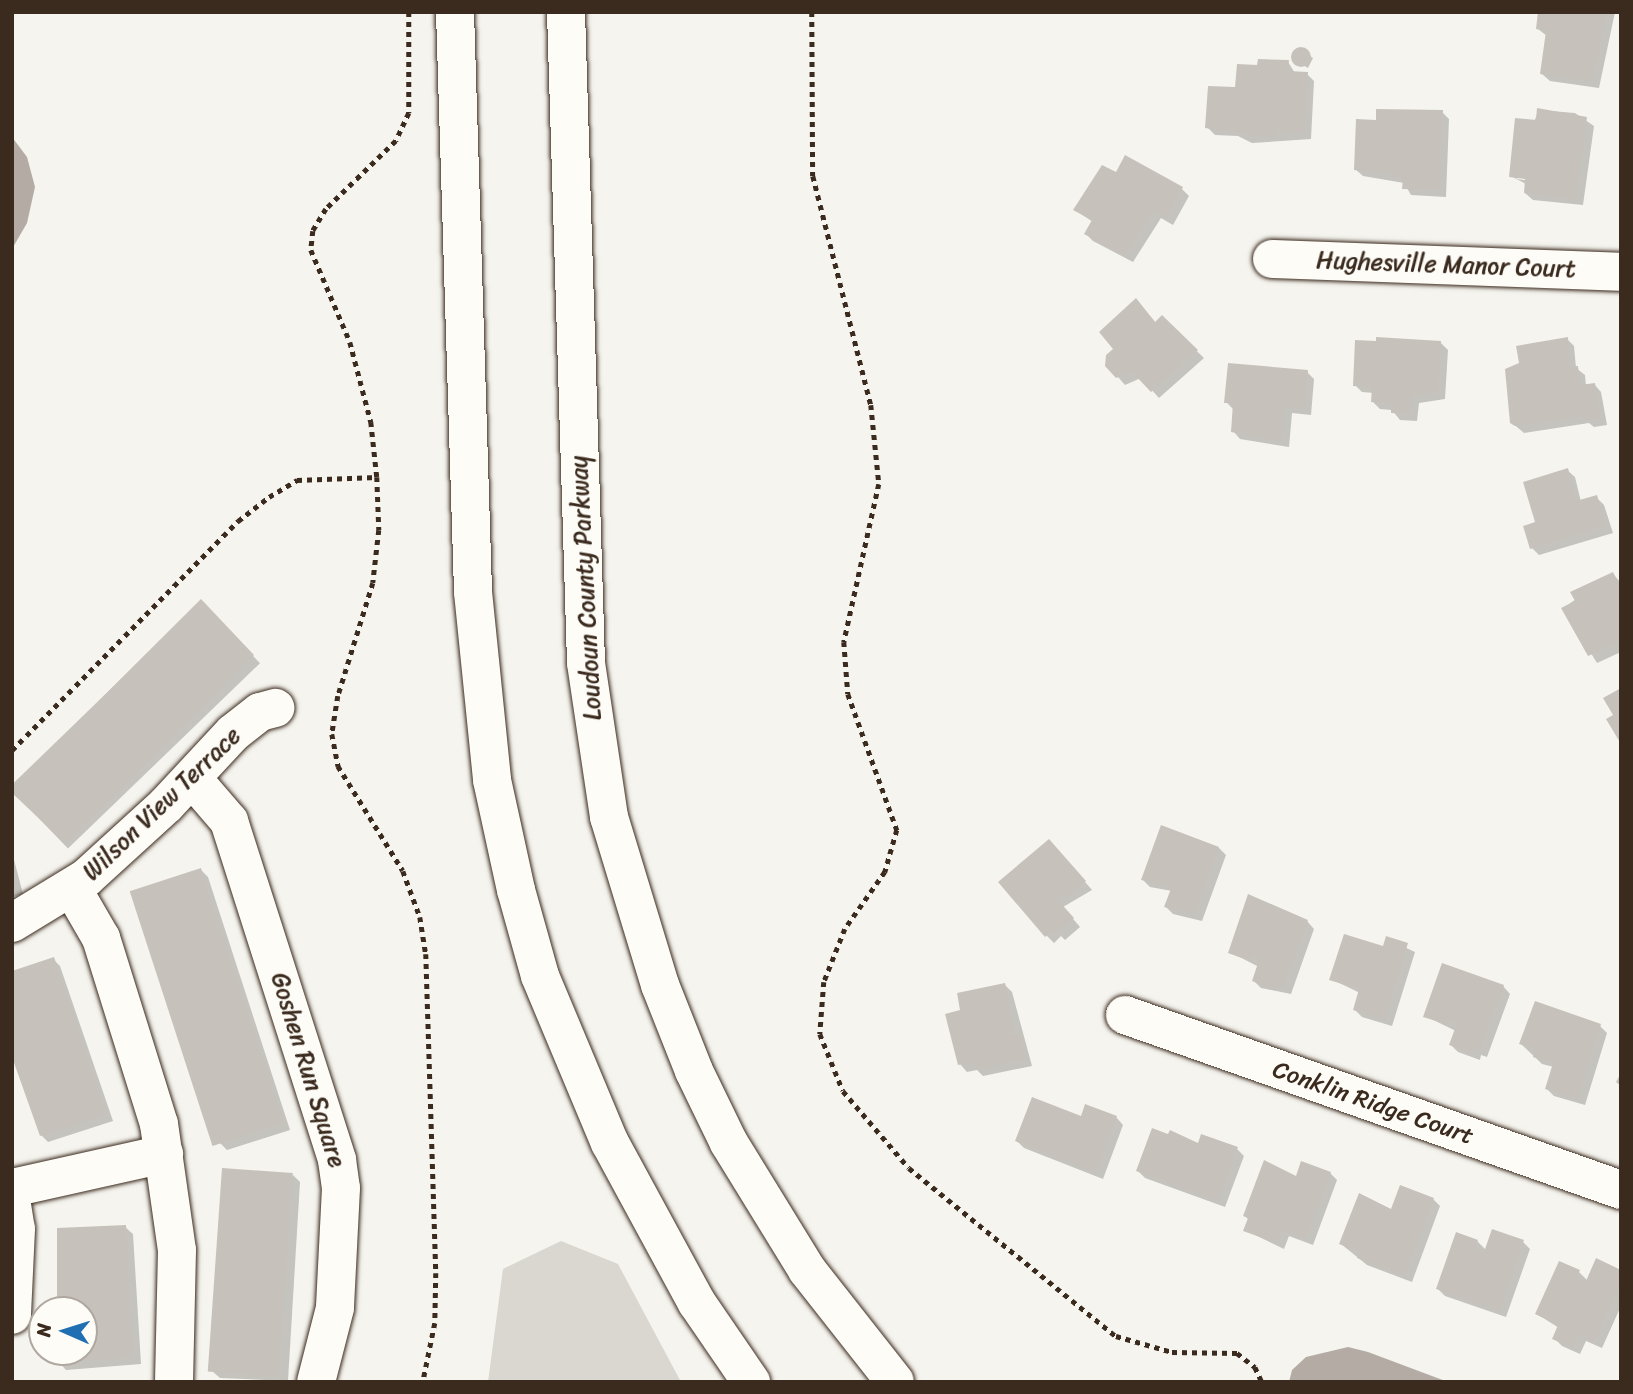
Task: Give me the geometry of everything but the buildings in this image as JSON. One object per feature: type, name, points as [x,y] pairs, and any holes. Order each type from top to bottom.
[{"type":"main road","points":[[455,12],[473,593],[490,767],[516,890],[540,976],[610,1143],[697,1303],[751,1382]]},
{"type":"main road","name":"Loudoun County Parkway","points":[[566,12],[586,663],[609,817],[660,985],[694,1071],[729,1143],[807,1270],[895,1382]]},
{"type":"main road","name":"Hughesville Manor Court","points":[[1272,258],[1621,272]]},
{"type":"main road","name":"Wilson View Terrace","points":[[12,923],[72,888],[191,778],[233,733],[260,712],[275,708]]},
{"type":"main road","name":"Goshen Run Square","points":[[191,778],[229,821],[337,1160],[341,1188],[335,1308],[316,1382]]},
{"type":"main road","points":[[72,888],[101,938],[147,1081],[164,1154],[175,1221],[180,1288],[174,1382]]},
{"type":"main road","name":"Conklin Ridge Court","points":[[1125,1015],[1621,1190]]},
{"type":"main road","points":[[12,1188],[164,1154]]},
{"type":"main road","points":[[12,1205],[16,1229],[12,1315]]},
{"type":"path","points":[[409,12],[409,113],[396,141],[326,209],[313,231],[311,250],[349,342],[371,422],[377,477],[379,530],[373,583],[338,696],[332,734],[338,766],[403,871],[420,916],[426,954],[436,1273],[435,1323],[423,1382]]},
{"type":"path","points":[[812,12],[813,176],[871,405],[879,484],[844,642],[848,694],[878,782],[894,815],[897,830],[886,872],[845,929],[824,982],[820,1034],[842,1091],[909,1168],[1116,1336],[1172,1352],[1237,1353],[1255,1367],[1262,1382]]},
{"type":"path","points":[[12,750],[238,521],[269,497],[297,481],[377,477]]},
{"type":"shaded area","points":[[12,137],[27,157],[35,187],[27,223],[12,249]]},
{"type":"shaded area","points":[[561,1241],[618,1264],[681,1382],[488,1382],[503,1269]]},
{"type":"shaded area","points":[[1348,1347],[1448,1382],[1289,1382],[1292,1370],[1306,1357]]}]
